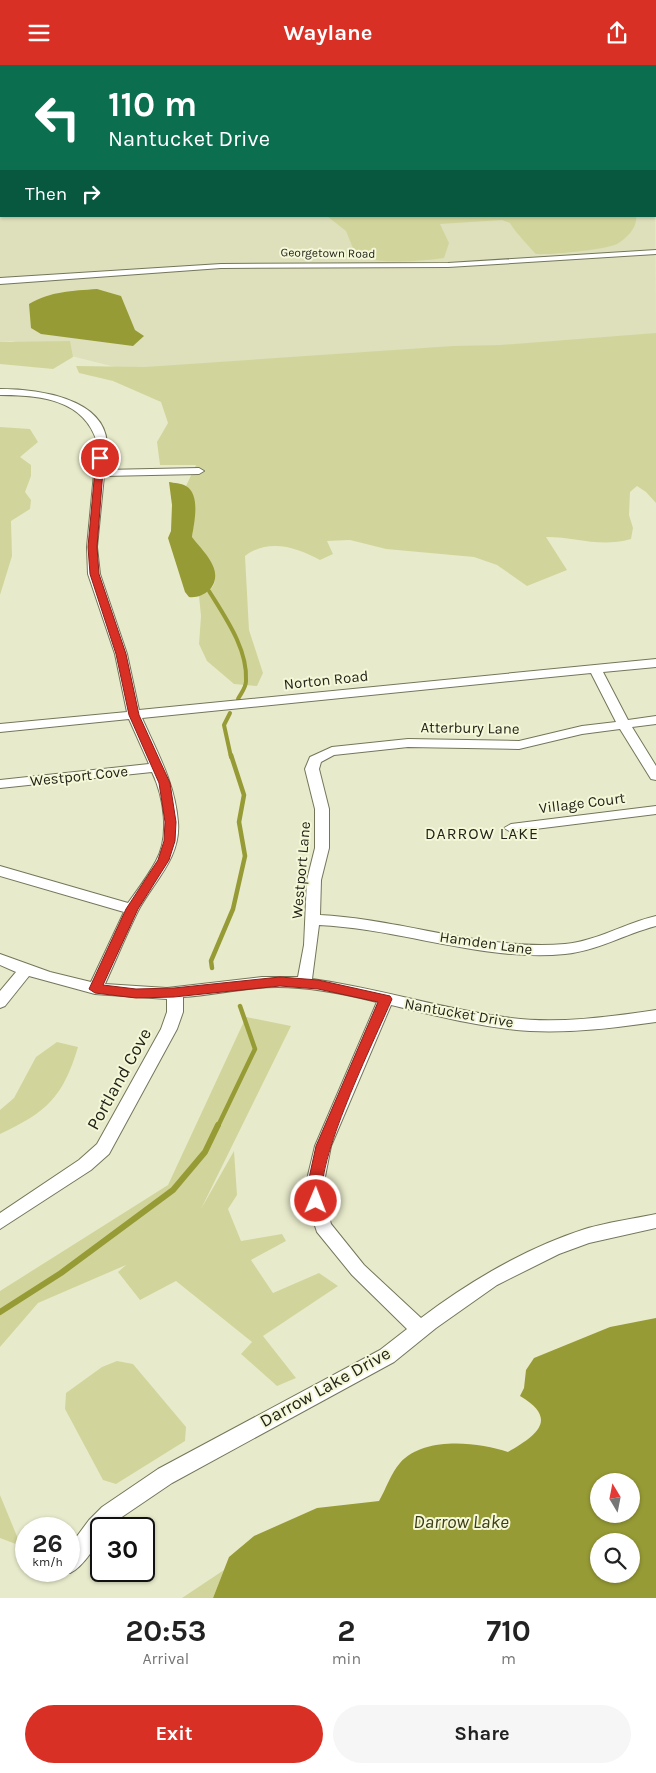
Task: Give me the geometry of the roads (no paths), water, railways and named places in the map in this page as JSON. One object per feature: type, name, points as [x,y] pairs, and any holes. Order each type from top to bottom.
[{"type":"street","name":"Georgetown Road","points":[[0,281],[221,266],[441,265],[656,252]]},
{"type":"street","points":[[0,393],[34,394],[59,400],[90,416],[101,435],[92,547],[94,574],[121,654],[134,715],[158,767],[166,793],[170,822],[170,841],[164,860],[132,909],[95,989]]},
{"type":"street","points":[[99,473],[199,471]]},
{"type":"street","name":"Norton Road","points":[[0,728],[656,663]]},
{"type":"street","points":[[595,669],[643,759],[656,776]]},
{"type":"street","name":"Atterbury Lane","points":[[341,750],[435,742],[500,747],[519,745],[582,730],[656,721]]},
{"type":"street","name":"Westport Lane","points":[[304,983],[312,945],[314,879],[322,848],[324,827],[312,765],[320,756],[341,750]]},
{"type":"street","name":"Westport Cove","points":[[0,784],[158,767]]},
{"type":"street","name":"Village Court","points":[[511,828],[656,810]]},
{"type":"street","points":[[0,871],[132,909]]},
{"type":"street","name":"Hamden Lane","points":[[313,920],[358,922],[471,943],[529,950],[580,947],[635,926],[656,921]]},
{"type":"street","name":"Nantucket Drive","points":[[0,959],[26,970],[95,989],[136,993],[174,993],[255,983],[304,983],[478,1019],[544,1026],[614,1023],[656,1016]]},
{"type":"street","points":[[0,1002],[26,970]]},
{"type":"street","name":"Portland Cove","points":[[0,1222],[85,1165],[103,1149],[117,1127],[169,1029],[175,1012],[174,993]]},
{"type":"street","points":[[386,999],[323,1146],[313,1192],[323,1227],[358,1270],[420,1329]]},
{"type":"street","name":"Darrow Lake Drive","points":[[80,1549],[96,1527],[109,1514],[165,1475],[387,1355],[420,1329],[492,1280],[553,1249],[587,1236],[656,1221]]},
{"type":"water","points":[[97,289],[121,296],[135,330],[144,336],[133,346],[41,334],[31,328],[29,304],[54,294]]},
{"type":"water","points":[[169,482],[186,486],[194,496],[195,517],[192,537],[209,559],[215,573],[215,579],[210,589],[201,596],[189,597],[185,592],[168,538],[171,531],[172,505]]},
{"type":"water","name":"Darrow Lake","points":[[656,1318],[656,1598],[213,1598],[229,1557],[254,1536],[317,1508],[379,1501],[391,1476],[400,1463],[410,1454],[423,1448],[452,1444],[496,1448],[508,1452],[528,1439],[540,1426],[541,1419],[539,1412],[532,1404],[520,1396],[524,1388],[526,1370],[534,1358],[610,1327]]},
{"type":"waterway","points":[[209,591],[234,634],[243,657],[246,669],[246,684],[238,699]]},
{"type":"waterway","points":[[230,713],[224,725],[231,757]]},
{"type":"waterway","points":[[212,968],[211,961],[233,909],[245,856],[239,822],[244,795],[231,755]]},
{"type":"waterway","points":[[218,1126],[255,1049],[240,1006]]},
{"type":"waterway","points":[[0,1312],[61,1273],[173,1190],[205,1152],[218,1125]]},
{"type":"district","name":"DARROW LAKE","points":[[482,833]]}]
